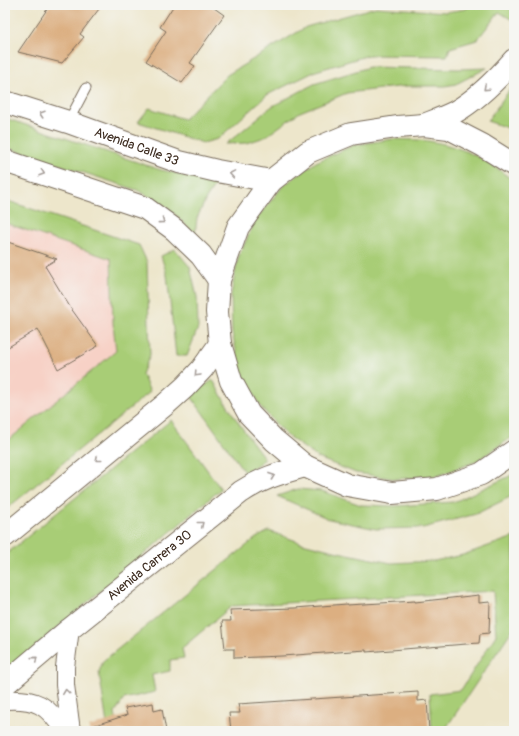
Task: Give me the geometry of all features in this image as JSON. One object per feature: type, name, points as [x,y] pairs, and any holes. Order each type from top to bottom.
[{"type":"main road","points":[[424,125],[456,111],[472,100],[503,73],[514,60]]},
{"type":"main road","name":"Avenida Calle 33","points":[[5,102],[68,122],[180,162],[270,181]]},
{"type":"main road","points":[[514,165],[482,145],[449,128],[424,125],[397,126],[351,134],[308,152],[270,181],[238,227],[220,280],[217,312],[220,344],[231,380],[249,414],[274,440],[305,466],[347,485],[392,492],[437,489],[481,474],[514,451]]},
{"type":"main road","points":[[5,161],[145,208],[174,230],[201,255],[220,280]]},
{"type":"main road","points":[[5,536],[166,404],[202,369],[220,344]]},
{"type":"main road","name":"Avenida Carrera 30","points":[[5,684],[70,629],[241,492],[256,482],[305,466]]},
{"type":"street","points":[[70,629],[65,679],[71,731]]},
{"type":"street","points":[[5,700],[29,700],[39,703],[56,718],[64,731]]},
{"type":"lane","points":[[68,122],[86,88]]},
{"type":"shaded area","points":[[5,223],[111,259],[113,323],[116,351],[5,443]]},
{"type":"green space","points":[[469,5],[514,5],[514,21],[499,12],[477,40],[450,48],[447,56],[369,55],[316,71],[267,95],[218,139],[203,143],[138,122],[149,108],[184,119],[227,75],[306,27],[376,7],[446,12],[466,9]]},
{"type":"green space","points":[[369,67],[458,69],[487,68],[456,84],[445,86],[406,86],[347,93],[300,112],[265,137],[247,143],[226,144],[271,107],[314,84]]},
{"type":"green space","points":[[514,84],[514,130],[487,121]]},
{"type":"green space","points":[[5,118],[161,170],[194,177],[219,179],[206,199],[197,218],[195,234],[166,206],[137,190],[5,147]]},
{"type":"green space","points":[[393,139],[419,140],[445,144],[477,156],[497,168],[514,182],[514,436],[475,462],[437,476],[396,479],[356,473],[318,458],[285,434],[260,406],[241,371],[232,333],[231,295],[238,258],[256,219],[283,186],[316,162],[354,145]]},
{"type":"green space","points":[[5,200],[139,245],[147,262],[150,355],[142,374],[150,392],[5,510],[5,443],[116,351],[113,323],[111,259],[5,223]]},
{"type":"green space","points":[[175,249],[190,267],[197,297],[198,328],[187,356],[176,356],[167,275],[161,256]]},
{"type":"green space","points":[[213,380],[238,421],[265,459],[245,473],[190,395]]},
{"type":"green space","points":[[171,420],[221,489],[5,672],[5,555]]},
{"type":"green space","points":[[514,474],[514,495],[476,514],[423,528],[376,529],[329,519],[277,496],[298,489],[322,491],[361,505],[396,506],[454,502]]},
{"type":"green space","points":[[269,531],[302,543],[391,563],[434,561],[463,555],[514,537],[514,627],[444,731],[432,731],[430,694],[461,690],[496,635],[493,591],[232,606],[182,648],[184,658],[170,660],[170,671],[152,675],[155,692],[124,699],[115,713],[118,731],[108,731],[99,672],[103,661],[256,538]]},
{"type":"building","points":[[50,5],[102,5],[80,34],[84,37],[62,63],[18,52]]},
{"type":"building","points":[[174,5],[210,5],[224,15],[190,63],[195,66],[182,83],[146,61],[166,31],[160,27]]},
{"type":"building","points":[[5,241],[57,259],[45,266],[70,307],[98,346],[58,369],[38,329],[5,349]]},
{"type":"building","points":[[479,595],[479,603],[490,602],[489,633],[480,634],[479,643],[366,652],[366,650],[234,658],[234,649],[225,649],[222,621],[231,621],[230,610],[415,602]]},
{"type":"building","points":[[418,692],[418,701],[427,700],[429,731],[231,731],[229,713],[240,713],[238,704]]},
{"type":"building","points":[[153,703],[154,711],[162,709],[166,731],[89,731],[89,727],[127,715],[125,708]]}]
